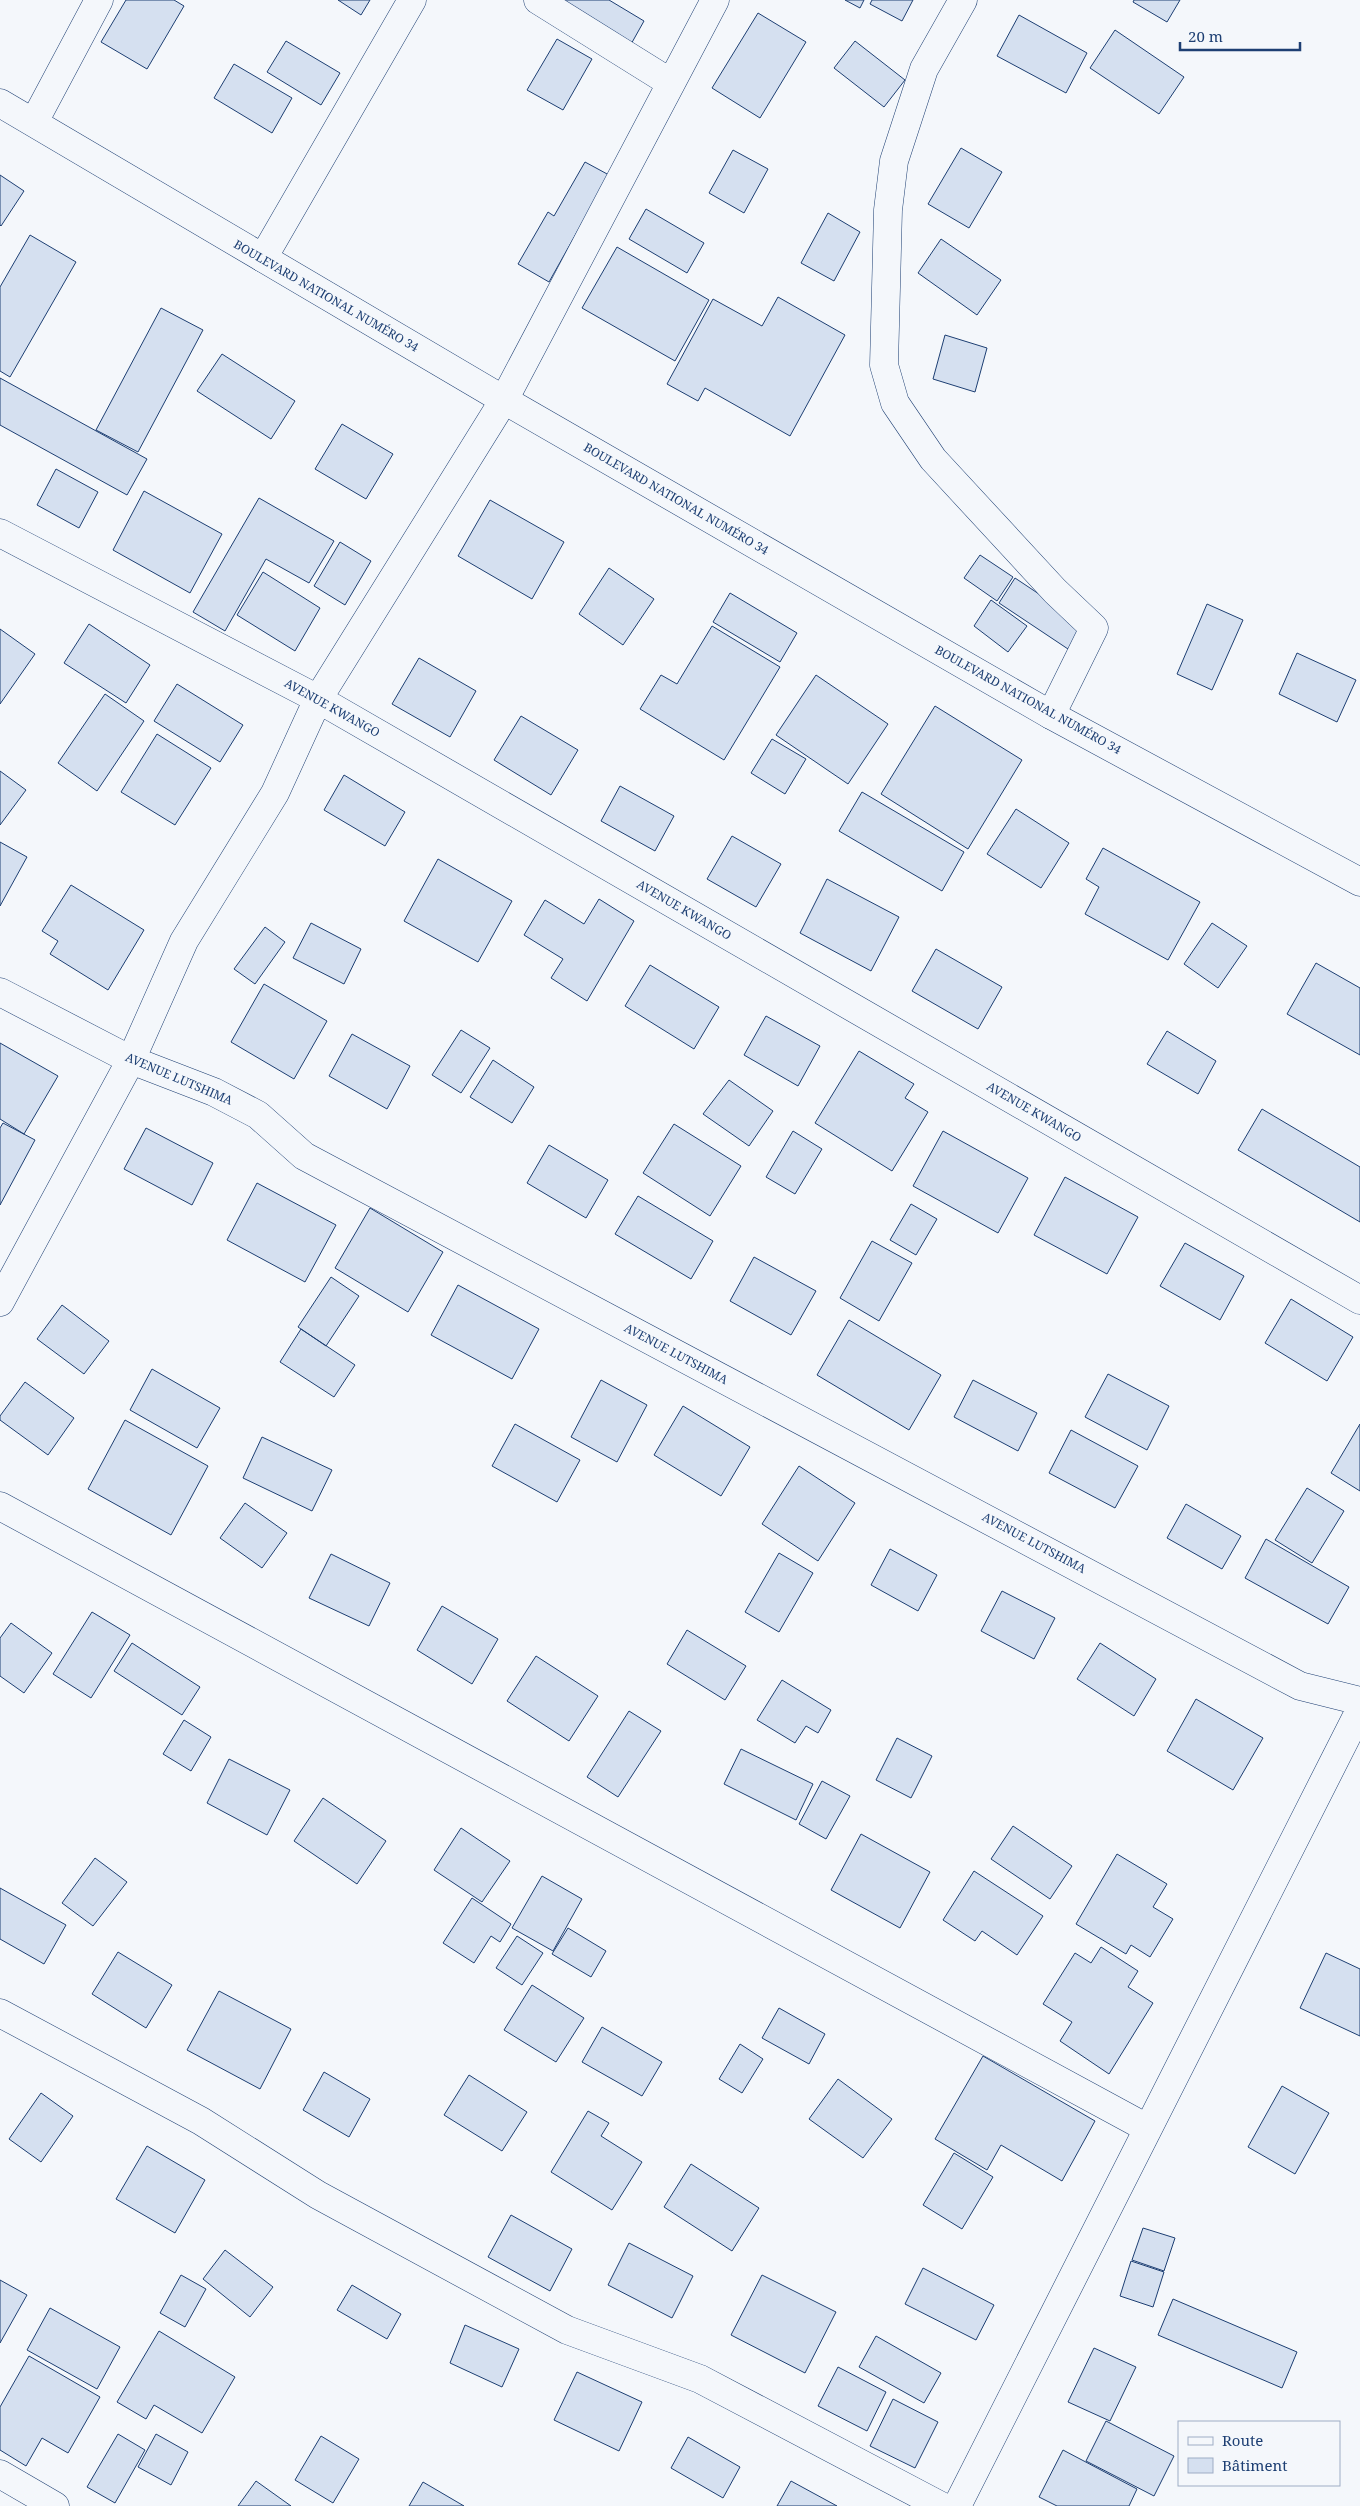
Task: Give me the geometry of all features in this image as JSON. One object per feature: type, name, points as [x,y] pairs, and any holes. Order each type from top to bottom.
[{"type":"street","points":[[34,122],[98,0]]},
{"type":"street","points":[[263,258],[412,0]]},
{"type":"street","points":[[538,0],[671,83]]},
{"type":"street","points":[[0,1302],[131,1060],[184,941],[276,793],[318,699],[504,400],[715,0]]},
{"type":"street","points":[[963,0],[924,69],[894,161],[888,210],[884,365],[894,403],[933,459],[1056,591],[1094,628],[1051,715]]},
{"type":"street","name":"BOULEVARD NATIONAL NUMÉRO 34","points":[[0,103],[504,400],[1051,715],[1360,882]]},
{"type":"street","name":"AVENUE KWANGO","points":[[0,532],[318,699],[1360,1300]]},
{"type":"street","name":"AVENUE LUTSHIMA","points":[[0,992],[131,1060],[214,1092],[258,1115],[304,1156],[1300,1686],[1360,1701]]},
{"type":"street","points":[[0,1506],[1147,2128]]},
{"type":"street","points":[[957,2506],[1360,1710]]},
{"type":"street","points":[[0,2012],[201,2121],[318,2195],[567,2330],[700,2379],[941,2506]]},
{"type":"street","points":[[0,2474],[55,2506]]},
{"type":"building","points":[[126,0],[174,0],[184,6],[147,69],[101,42]]},
{"type":"building","points":[[338,0],[370,0],[361,15]]},
{"type":"building","points":[[558,0],[609,0],[644,21],[630,46]]},
{"type":"building","points":[[845,0],[864,0],[860,8]]},
{"type":"building","points":[[872,0],[913,0],[902,21],[870,4]]},
{"type":"building","points":[[1134,0],[1180,0],[1167,22],[1133,2]]},
{"type":"building","points":[[758,13],[806,42],[760,118],[712,88]]},
{"type":"building","points":[[1019,15],[1087,53],[1066,93],[997,56]]},
{"type":"building","points":[[1115,30],[1184,77],[1159,114],[1090,68]]},
{"type":"building","points":[[557,39],[592,59],[563,110],[527,90]]},
{"type":"building","points":[[286,41],[340,73],[321,105],[267,72]]},
{"type":"building","points":[[855,41],[905,80],[884,107],[834,68]]},
{"type":"building","points":[[234,64],[292,98],[272,133],[214,98]]},
{"type":"building","points":[[961,148],[1002,172],[969,228],[928,204]]},
{"type":"building","points":[[733,150],[768,169],[744,213],[709,193]]},
{"type":"building","points":[[585,162],[609,175],[549,282],[518,264],[548,212],[554,216]]},
{"type":"building","points":[[0,175],[24,191],[1,226],[0,225]]},
{"type":"building","points":[[646,209],[704,243],[687,273],[629,239]]},
{"type":"building","points":[[828,213],[860,232],[834,281],[801,263]]},
{"type":"building","points":[[30,235],[76,262],[10,377],[0,371],[0,287]]},
{"type":"building","points":[[941,239],[1001,280],[977,315],[918,273]]},
{"type":"building","points":[[617,247],[709,300],[675,361],[582,308]]},
{"type":"building","points":[[778,297],[845,335],[790,436],[705,388],[698,401],[667,384],[713,299],[762,326]]},
{"type":"building","points":[[161,308],[203,330],[138,452],[96,430]]},
{"type":"building","points":[[945,335],[987,348],[975,392],[933,379]]},
{"type":"building","points":[[222,354],[295,401],[271,439],[197,391]]},
{"type":"building","points":[[0,378],[147,459],[127,495],[0,425]]},
{"type":"building","points":[[342,424],[393,454],[366,499],[315,469]]},
{"type":"building","points":[[56,469],[98,492],[79,528],[37,505]]},
{"type":"building","points":[[144,491],[222,534],[190,593],[113,550]]},
{"type":"building","points":[[259,498],[334,541],[309,583],[266,559],[225,631],[193,612]]},
{"type":"building","points":[[490,500],[564,542],[532,599],[458,556]]},
{"type":"building","points":[[340,542],[371,561],[345,605],[314,586]]},
{"type":"building","points":[[980,555],[1013,577],[997,601],[964,578]]},
{"type":"building","points":[[609,568],[654,599],[623,645],[579,614]]},
{"type":"building","points":[[263,572],[320,608],[295,651],[237,615]]},
{"type":"building","points":[[1015,578],[1084,624],[1068,649],[999,603]]},
{"type":"building","points":[[730,593],[797,633],[780,662],[713,622]]},
{"type":"building","points":[[991,600],[1027,626],[1008,652],[974,626]]},
{"type":"building","points":[[1207,604],[1243,620],[1212,690],[1177,674]]},
{"type":"building","points":[[89,624],[150,665],[126,703],[64,663]]},
{"type":"building","points":[[712,626],[780,667],[724,760],[640,709],[661,675],[677,684]]},
{"type":"building","points":[[0,629],[35,654],[0,704]]},
{"type":"building","points":[[1297,653],[1356,680],[1337,722],[1279,694]]},
{"type":"building","points":[[419,658],[476,691],[450,737],[392,704]]},
{"type":"building","points":[[816,675],[888,724],[848,784],[776,735]]},
{"type":"building","points":[[177,684],[243,725],[220,762],[154,721]]},
{"type":"building","points":[[105,694],[144,721],[97,791],[58,763]]},
{"type":"building","points":[[935,706],[1022,760],[968,849],[881,794]]},
{"type":"building","points":[[521,716],[578,750],[551,795],[494,760]]},
{"type":"building","points":[[157,734],[211,768],[175,825],[121,792]]},
{"type":"building","points":[[772,739],[806,759],[785,794],[751,773]]},
{"type":"building","points":[[0,771],[26,790],[0,825]]},
{"type":"building","points":[[344,775],[405,812],[385,846],[324,810]]},
{"type":"building","points":[[620,786],[674,816],[655,851],[601,821]]},
{"type":"building","points":[[862,792],[964,852],[942,891],[839,831]]},
{"type":"building","points":[[1016,809],[1069,843],[1041,888],[987,854]]},
{"type":"building","points":[[732,836],[781,864],[756,907],[707,879]]},
{"type":"building","points":[[0,842],[27,857],[0,906]]},
{"type":"building","points":[[1103,848],[1200,902],[1168,960],[1085,914],[1099,887],[1086,879]]},
{"type":"building","points":[[438,859],[512,901],[478,962],[404,921]]},
{"type":"building","points":[[827,879],[899,917],[871,971],[800,933]]},
{"type":"building","points":[[71,885],[144,930],[108,990],[50,954],[58,941],[42,931]]},
{"type":"building","points":[[599,899],[634,921],[587,1001],[551,978],[563,959],[524,935],[545,900],[584,924]]},
{"type":"building","points":[[311,923],[361,949],[344,984],[293,958]]},
{"type":"building","points":[[1212,923],[1247,946],[1218,988],[1184,964]]},
{"type":"building","points":[[265,927],[285,942],[255,984],[234,969]]},
{"type":"building","points":[[936,949],[1002,987],[978,1029],[912,991]]},
{"type":"building","points":[[1316,963],[1360,988],[1360,1055],[1287,1014]]},
{"type":"building","points":[[650,965],[719,1007],[694,1049],[625,1006]]},
{"type":"building","points":[[264,984],[327,1021],[294,1079],[231,1042]]},
{"type":"building","points":[[766,1016],[820,1046],[798,1086],[744,1055]]},
{"type":"building","points":[[461,1030],[490,1048],[461,1093],[432,1075]]},
{"type":"building","points":[[1167,1031],[1216,1061],[1198,1094],[1147,1064]]},
{"type":"building","points":[[352,1034],[410,1066],[387,1109],[329,1076]]},
{"type":"building","points":[[0,1043],[58,1076],[24,1134],[0,1119]]},
{"type":"building","points":[[859,1051],[914,1084],[905,1098],[928,1112],[892,1171],[815,1123]]},
{"type":"building","points":[[493,1060],[534,1087],[512,1123],[470,1097]]},
{"type":"building","points":[[729,1080],[773,1111],[749,1146],[703,1114]]},
{"type":"building","points":[[1262,1109],[1360,1167],[1360,1222],[1238,1150]]},
{"type":"building","points":[[3,1123],[35,1140],[0,1205],[0,1128]]},
{"type":"building","points":[[674,1124],[741,1166],[710,1216],[643,1173]]},
{"type":"building","points":[[146,1128],[213,1163],[192,1205],[124,1169]]},
{"type":"building","points":[[793,1131],[822,1149],[795,1194],[766,1177]]},
{"type":"building","points":[[943,1131],[1028,1178],[998,1233],[913,1186]]},
{"type":"building","points":[[549,1145],[608,1180],[586,1218],[527,1183]]},
{"type":"building","points":[[1065,1177],[1138,1217],[1107,1274],[1034,1235]]},
{"type":"building","points":[[257,1183],[336,1225],[305,1282],[227,1240]]},
{"type":"building","points":[[638,1196],[713,1241],[691,1279],[615,1234]]},
{"type":"building","points":[[911,1204],[937,1219],[916,1255],[890,1240]]},
{"type":"building","points":[[370,1208],[443,1252],[408,1312],[335,1268]]},
{"type":"building","points":[[872,1241],[912,1263],[879,1321],[840,1298]]},
{"type":"building","points":[[1185,1243],[1244,1276],[1220,1320],[1160,1286]]},
{"type":"building","points":[[754,1257],[816,1291],[791,1335],[730,1301]]},
{"type":"building","points":[[331,1277],[359,1296],[326,1346],[298,1327]]},
{"type":"building","points":[[458,1285],[539,1329],[512,1379],[431,1335]]},
{"type":"building","points":[[1291,1299],[1353,1337],[1327,1381],[1265,1343]]},
{"type":"building","points":[[62,1305],[109,1341],[84,1374],[37,1339]]},
{"type":"building","points":[[849,1320],[941,1375],[909,1430],[817,1375]]},
{"type":"building","points":[[301,1329],[355,1365],[334,1397],[280,1362]]},
{"type":"building","points":[[152,1369],[220,1408],[197,1448],[130,1410]]},
{"type":"building","points":[[1108,1374],[1169,1406],[1147,1450],[1085,1417]]},
{"type":"building","points":[[601,1380],[647,1405],[617,1462],[571,1437]]},
{"type":"building","points":[[973,1380],[1037,1413],[1018,1451],[954,1417]]},
{"type":"building","points":[[25,1382],[74,1418],[48,1455],[0,1420],[0,1416]]},
{"type":"building","points":[[683,1406],[750,1447],[721,1496],[654,1455]]},
{"type":"building","points":[[125,1420],[208,1466],[171,1535],[88,1489]]},
{"type":"building","points":[[515,1424],[580,1460],[557,1502],[492,1466]]},
{"type":"building","points":[[1360,1424],[1360,1491],[1331,1473]]},
{"type":"building","points":[[1071,1430],[1138,1466],[1115,1508],[1049,1473]]},
{"type":"building","points":[[262,1437],[332,1470],[312,1511],[243,1478]]},
{"type":"building","points":[[799,1466],[855,1503],[818,1561],[762,1524]]},
{"type":"building","points":[[1307,1488],[1344,1511],[1312,1563],[1275,1540]]},
{"type":"building","points":[[245,1503],[287,1533],[262,1568],[220,1538]]},
{"type":"building","points":[[1186,1504],[1241,1536],[1222,1569],[1167,1538]]},
{"type":"building","points":[[1266,1539],[1349,1587],[1328,1624],[1245,1578]]},
{"type":"building","points":[[890,1549],[937,1575],[918,1611],[871,1585]]},
{"type":"building","points":[[779,1553],[813,1573],[779,1632],[745,1612]]},
{"type":"building","points":[[331,1554],[390,1583],[369,1626],[309,1598]]},
{"type":"building","points":[[1002,1591],[1055,1618],[1034,1659],[981,1631]]},
{"type":"building","points":[[442,1606],[498,1639],[472,1684],[417,1650]]},
{"type":"building","points":[[92,1612],[130,1635],[91,1698],[53,1674]]},
{"type":"building","points":[[11,1623],[52,1653],[24,1693],[0,1676],[0,1638]]},
{"type":"building","points":[[687,1630],[746,1666],[725,1700],[667,1664]]},
{"type":"building","points":[[132,1643],[200,1687],[182,1715],[114,1671]]},
{"type":"building","points":[[1100,1643],[1156,1679],[1134,1716],[1077,1679]]},
{"type":"building","points":[[536,1656],[598,1696],[569,1741],[507,1701]]},
{"type":"building","points":[[782,1680],[831,1710],[818,1733],[806,1726],[795,1743],[757,1720]]},
{"type":"building","points":[[1196,1699],[1263,1738],[1233,1790],[1167,1751]]},
{"type":"building","points":[[629,1711],[661,1731],[618,1797],[587,1777]]},
{"type":"building","points":[[184,1720],[211,1737],[191,1771],[163,1754]]},
{"type":"building","points":[[897,1738],[932,1756],[911,1798],[876,1780]]},
{"type":"building","points":[[741,1749],[813,1784],[796,1820],[724,1784]]},
{"type":"building","points":[[229,1759],[290,1790],[267,1835],[207,1803]]},
{"type":"building","points":[[822,1781],[850,1796],[826,1839],[799,1824]]},
{"type":"building","points":[[323,1798],[386,1841],[357,1884],[294,1841]]},
{"type":"building","points":[[1013,1826],[1072,1866],[1050,1899],[991,1859]]},
{"type":"building","points":[[461,1828],[510,1861],[482,1902],[434,1870]]},
{"type":"building","points":[[861,1834],[930,1872],[900,1928],[831,1890]]},
{"type":"building","points":[[1117,1854],[1167,1884],[1153,1907],[1173,1919],[1150,1957],[1131,1945],[1126,1954],[1076,1924]]},
{"type":"building","points":[[95,1858],[127,1882],[93,1926],[62,1903]]},
{"type":"building","points":[[974,1871],[1043,1916],[1017,1955],[982,1931],[975,1941],[943,1920]]},
{"type":"building","points":[[542,1876],[582,1899],[553,1951],[512,1928]]},
{"type":"building","points":[[0,1888],[66,1925],[44,1964],[0,1939]]},
{"type":"building","points":[[472,1898],[511,1924],[500,1942],[491,1936],[474,1963],[443,1943]]},
{"type":"building","points":[[568,1928],[606,1951],[591,1977],[552,1954]]},
{"type":"building","points":[[517,1936],[543,1953],[522,1985],[496,1968]]},
{"type":"building","points":[[1101,1947],[1138,1971],[1128,1987],[1153,2003],[1109,2074],[1060,2041],[1072,2022],[1043,2004],[1075,1953],[1091,1963]]},
{"type":"building","points":[[118,1952],[172,1985],[146,2028],[92,1994]]},
{"type":"building","points":[[1326,1953],[1360,1969],[1360,2036],[1300,2008]]},
{"type":"building","points":[[532,1985],[584,2018],[556,2062],[504,2030]]},
{"type":"building","points":[[219,1991],[291,2029],[260,2089],[187,2050]]},
{"type":"building","points":[[779,2008],[825,2034],[809,2064],[762,2038]]},
{"type":"building","points":[[602,2027],[662,2062],[642,2096],[582,2062]]},
{"type":"building","points":[[740,2044],[763,2059],[742,2093],[719,2079]]},
{"type":"building","points":[[983,2056],[1095,2121],[1062,2181],[1001,2145],[987,2170],[935,2139]]},
{"type":"building","points":[[324,2072],[370,2099],[349,2137],[303,2110]]},
{"type":"building","points":[[469,2075],[527,2112],[502,2151],[444,2115]]},
{"type":"building","points":[[838,2079],[892,2119],[863,2158],[809,2119]]},
{"type":"building","points":[[1282,2086],[1329,2113],[1295,2174],[1248,2147]]},
{"type":"building","points":[[41,2093],[73,2116],[41,2162],[9,2139]]},
{"type":"building","points":[[588,2111],[609,2123],[601,2136],[642,2162],[612,2210],[551,2172]]},
{"type":"building","points":[[147,2146],[205,2180],[175,2233],[116,2199]]},
{"type":"building","points":[[954,2153],[993,2177],[962,2229],[923,2205]]},
{"type":"building","points":[[691,2164],[759,2208],[732,2251],[664,2207]]},
{"type":"building","points":[[511,2215],[572,2249],[550,2291],[488,2257]]},
{"type":"building","points":[[1143,2228],[1175,2238],[1164,2271],[1132,2260]]},
{"type":"building","points":[[629,2243],[693,2276],[672,2318],[608,2285]]},
{"type":"building","points":[[225,2250],[273,2287],[250,2317],[203,2279]]},
{"type":"building","points":[[1131,2261],[1164,2272],[1153,2307],[1120,2296]]},
{"type":"building","points":[[923,2268],[994,2305],[976,2340],[905,2304]]},
{"type":"building","points":[[181,2275],[206,2289],[185,2327],[160,2313]]},
{"type":"building","points":[[762,2275],[836,2312],[805,2373],[731,2335]]},
{"type":"building","points":[[0,2280],[27,2295],[0,2343]]},
{"type":"building","points":[[352,2285],[401,2314],[387,2339],[337,2310]]},
{"type":"building","points":[[1173,2299],[1297,2352],[1282,2388],[1158,2335]]},
{"type":"building","points":[[50,2308],[120,2347],[97,2389],[27,2350]]},
{"type":"building","points":[[465,2325],[519,2349],[502,2387],[450,2363]]},
{"type":"building","points":[[159,2331],[235,2377],[202,2433],[154,2405],[146,2419],[117,2402]]},
{"type":"building","points":[[876,2336],[941,2373],[924,2403],[859,2367]]},
{"type":"building","points":[[1094,2348],[1136,2367],[1110,2421],[1068,2402]]},
{"type":"building","points":[[29,2356],[100,2397],[68,2453],[42,2438],[26,2466],[0,2450],[0,2407]]},
{"type":"building","points":[[838,2367],[886,2392],[867,2431],[818,2406]]},
{"type":"building","points":[[577,2372],[642,2402],[619,2451],[554,2420]]},
{"type":"building","points":[[893,2399],[938,2422],[915,2468],[870,2446]]},
{"type":"building","points":[[1106,2421],[1174,2456],[1154,2496],[1086,2461]]},
{"type":"building","points":[[118,2434],[145,2450],[115,2503],[87,2487]]},
{"type":"building","points":[[156,2434],[188,2452],[171,2485],[138,2467]]},
{"type":"building","points":[[321,2436],[359,2459],[333,2503],[295,2480]]},
{"type":"building","points":[[688,2437],[740,2467],[723,2498],[671,2468]]},
{"type":"building","points":[[1063,2450],[1137,2489],[1129,2506],[1057,2506],[1039,2497]]},
{"type":"building","points":[[256,2481],[291,2506],[238,2506]]},
{"type":"building","points":[[791,2481],[837,2506],[777,2506]]},
{"type":"building","points":[[423,2482],[464,2506],[409,2506]]}]
